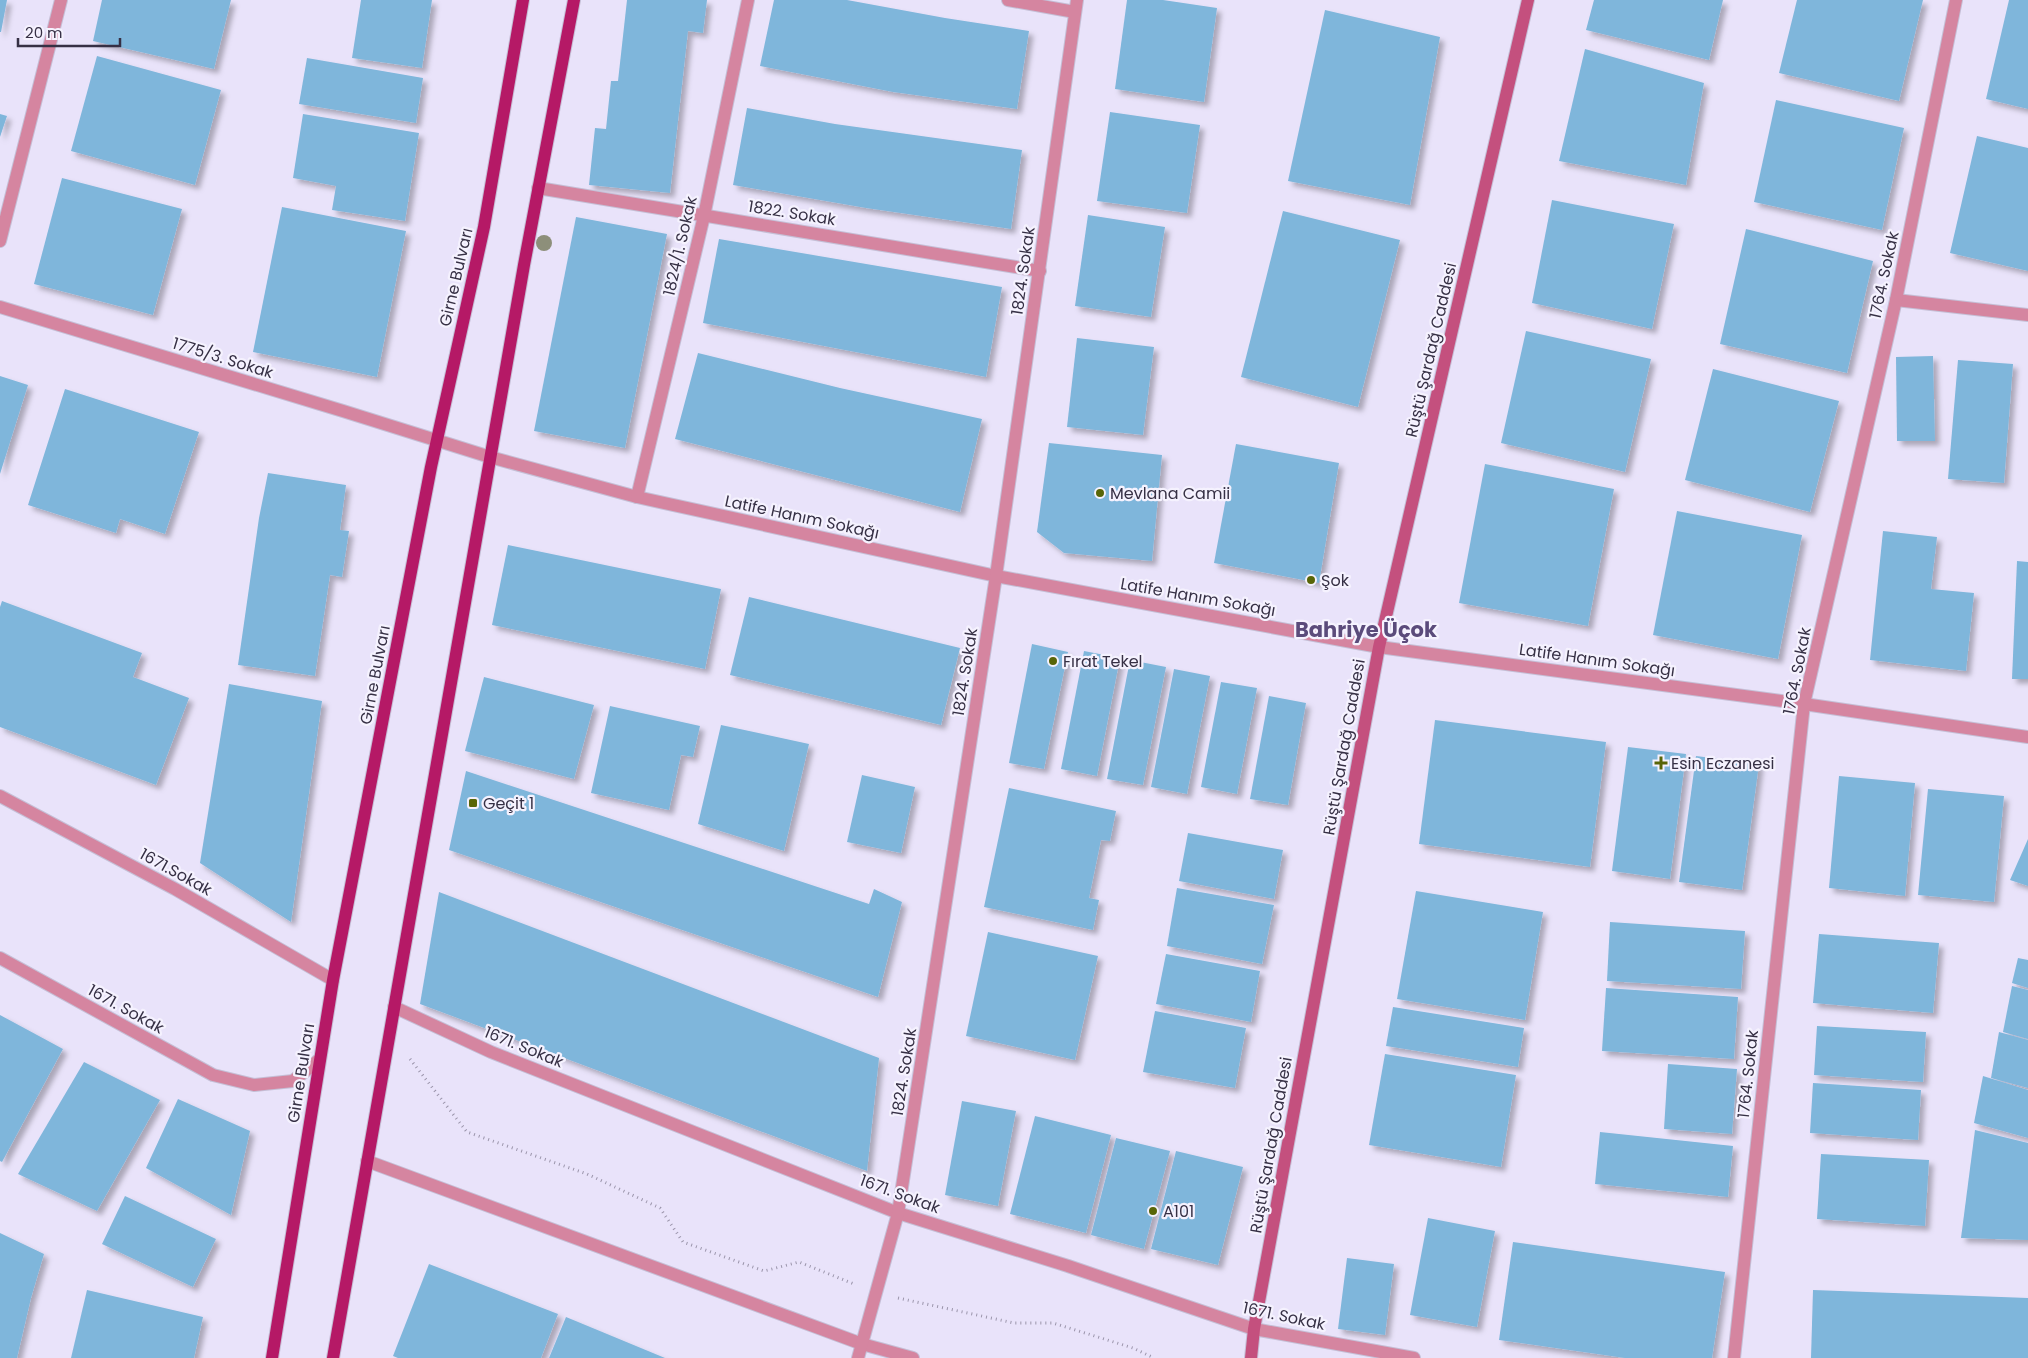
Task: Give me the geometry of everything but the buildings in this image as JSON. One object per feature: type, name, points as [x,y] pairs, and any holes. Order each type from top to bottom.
[{"type":"main road","name":"Girne Bulvarı","points":[[272,1358],[334,980],[436,441],[484,227],[523,0]]},
{"type":"main road","points":[[333,1358],[490,457],[574,0]]},
{"type":"street","points":[[0,241],[61,0]]},
{"type":"street","name":"1824/1. Sokak","points":[[637,497],[704,216],[748,0]]},
{"type":"street","points":[[1008,0],[1076,6]]},
{"type":"street","name":"Rüştü Şardağ Caddesi","points":[[1251,1358],[1254,1329],[1379,647],[1528,0]]},
{"type":"street","name":"1764. Sokak","points":[[1734,1358],[1804,704],[1896,300],[1956,0]]},
{"type":"street","name":"1824. Sokak","points":[[858,1358],[898,1213],[996,576],[1076,6]]},
{"type":"street","name":"1822. Sokak","points":[[538,188],[1040,270]]},
{"type":"street","points":[[1896,300],[2028,315]]},
{"type":"street","name":"1775/3. Sokak","points":[[0,307],[343,410],[490,457]]},
{"type":"street","name":"Latife Hanım Sokağı","points":[[490,457],[637,497],[996,576],[1379,647],[1804,704],[2028,737]]},
{"type":"street","name":"1671.Sokak","points":[[0,796],[175,889],[334,980]]},
{"type":"street","name":"1671. Sokak","points":[[0,958],[213,1075],[254,1085],[294,1081],[320,1059]]},
{"type":"street","name":"1671. Sokak","points":[[394,1007],[491,1052],[898,1213],[1068,1266],[1254,1329],[1414,1358]]},
{"type":"street","points":[[367,1161],[862,1344],[913,1358]]},
{"type":"path","points":[[390,1032],[467,1132],[587,1174],[660,1208],[683,1242],[764,1271],[799,1262],[876,1293],[1014,1323],[1053,1323],[1133,1348],[1154,1358]]},
{"type":"place","name":"Mevlana Camii","points":[[1100,493]]},
{"type":"place","name":"Şok","points":[[1311,580]]},
{"type":"place","name":"Fırat Tekel","points":[[1053,661]]},
{"type":"place","name":"Esin Eczanesi","points":[[1661,763]]},
{"type":"place","name":"Geçit 1","points":[[473,803]]},
{"type":"place","name":"A101","points":[[1153,1211]]},
{"type":"district","name":"Bahriye Üçok","points":[[1366,629]]}]
